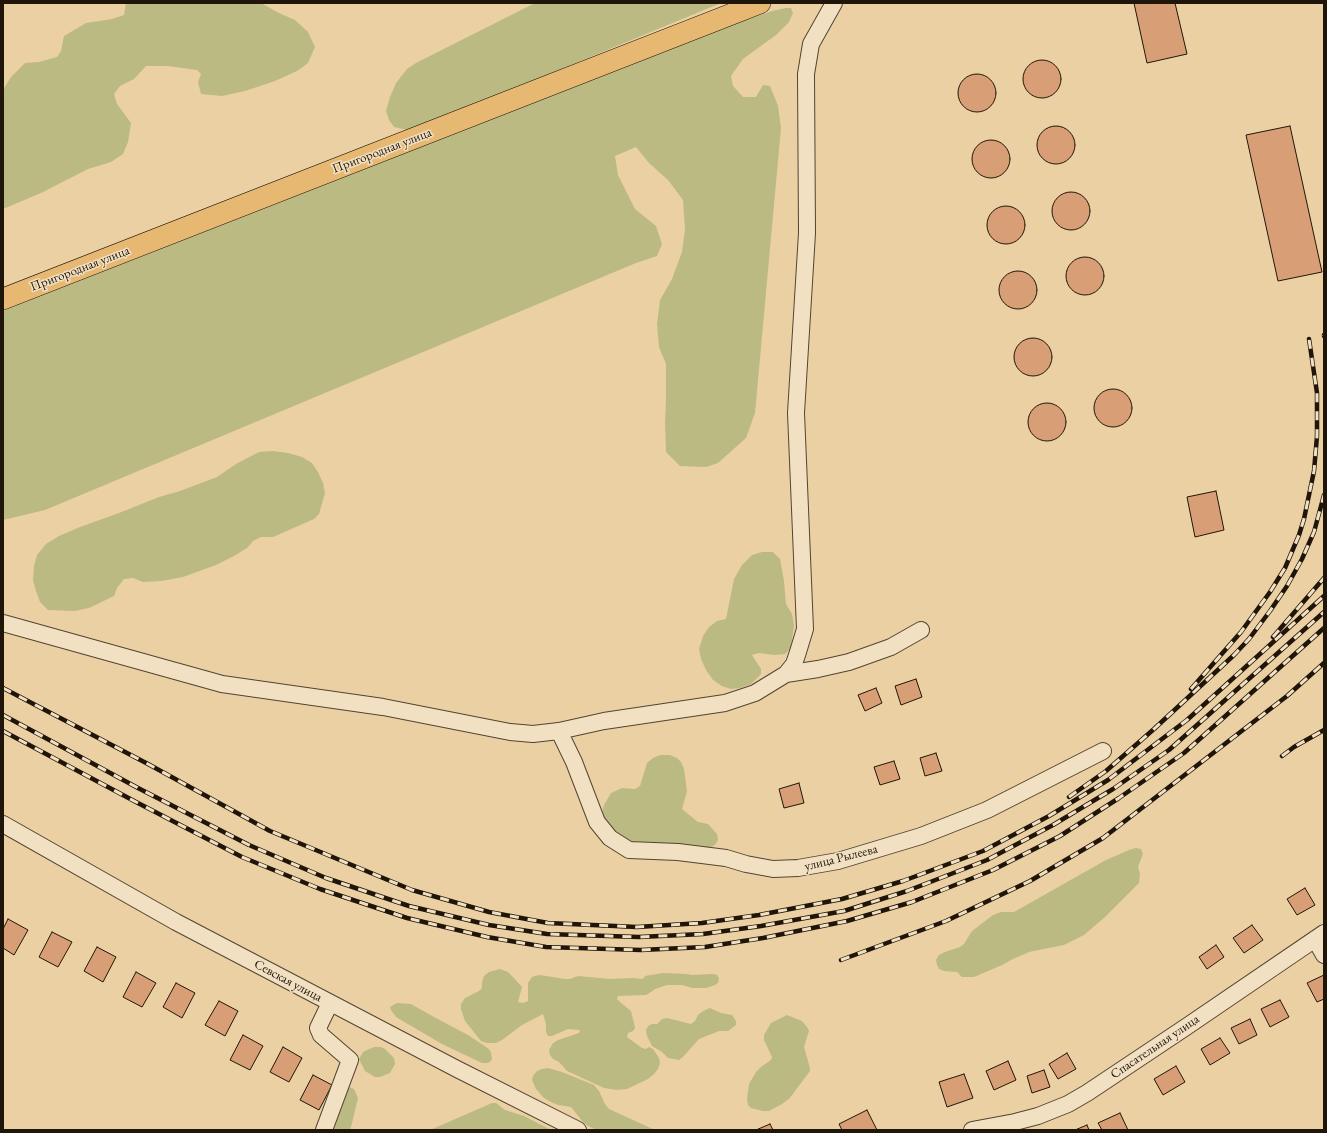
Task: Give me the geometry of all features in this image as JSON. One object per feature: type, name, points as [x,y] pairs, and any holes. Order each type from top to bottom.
[{"type":"main road","name":"Пригородная улица","points":[[3,299],[760,3]]},
{"type":"street","points":[[3,623],[222,684],[383,707],[510,732],[533,734],[559,731],[604,721],[725,703],[756,693],[786,674],[794,664],[805,629],[796,413],[807,233],[806,74],[811,44],[834,3]]},
{"type":"street","points":[[786,674],[849,662],[891,647],[921,630]]},
{"type":"street","name":"улица Рылеева","points":[[559,731],[574,762],[597,822],[610,838],[629,850],[678,852],[726,858],[746,864],[773,869],[798,868],[838,862],[921,836],[987,810],[1103,751]]},
{"type":"street","name":"Севская улица","points":[[3,824],[176,922],[457,1069],[578,1130]]},
{"type":"street","points":[[1320,936],[1324,955]]},
{"type":"street","name":"Спасательная улица","points":[[972,1130],[1038,1116],[1068,1104],[1173,1036],[1320,936]]},
{"type":"street","points":[[324,1130],[350,1060],[321,1035],[318,1028],[330,1003]]},
{"type":"shaded area","points":[[126,3],[261,3],[295,20],[308,32],[315,47],[308,63],[297,71],[275,81],[245,91],[222,96],[201,94],[198,82],[201,74],[197,70],[167,66],[146,66],[134,79],[120,86],[114,94],[117,104],[131,123],[128,142],[123,154],[111,162],[88,169],[41,193],[3,209],[3,90],[11,77],[25,63],[39,62],[57,57],[61,51],[64,36],[86,23],[112,19],[124,15]]},
{"type":"shaded area","points":[[535,3],[721,3],[525,84],[407,130],[394,127],[389,120],[386,111],[396,83],[407,69],[416,63]]},
{"type":"shaded area","points":[[791,8],[793,13],[789,22],[776,35],[743,59],[731,76],[733,86],[743,97],[756,97],[763,85],[770,86],[778,106],[781,128],[755,413],[746,438],[718,463],[706,467],[680,466],[666,452],[666,364],[659,347],[657,324],[660,300],[672,279],[682,252],[685,230],[683,200],[668,180],[649,163],[636,147],[615,156],[618,175],[635,209],[656,226],[662,244],[657,256],[636,263],[45,510],[3,520],[3,311],[729,26],[772,11]]},
{"type":"shaded area","points":[[273,451],[302,457],[312,463],[318,472],[323,483],[325,493],[319,514],[314,519],[273,537],[261,537],[253,541],[247,548],[234,556],[216,565],[183,577],[161,581],[143,582],[133,578],[124,579],[117,588],[114,596],[89,608],[75,611],[48,610],[40,602],[33,580],[34,566],[37,555],[46,544],[59,536],[80,527],[217,477],[236,464],[259,452]]},
{"type":"shaded area","points":[[762,552],[773,552],[780,559],[786,604],[792,614],[794,625],[791,648],[785,654],[774,655],[759,653],[752,655],[761,669],[761,674],[751,684],[740,688],[731,689],[722,686],[713,680],[701,659],[699,649],[703,636],[709,627],[717,621],[726,619],[734,579],[742,565],[752,555]]},
{"type":"shaded area","points":[[660,755],[670,755],[677,758],[681,762],[684,769],[687,791],[682,809],[698,822],[708,824],[717,834],[718,840],[715,845],[709,848],[632,843],[618,838],[601,817],[604,805],[611,793],[622,788],[635,789],[640,786],[647,763]]},
{"type":"shaded area","points":[[1136,848],[1141,849],[1143,854],[1138,867],[1140,874],[1139,883],[1105,917],[1084,935],[1064,945],[1029,952],[974,977],[962,977],[957,972],[939,969],[936,960],[939,955],[960,947],[964,944],[972,931],[993,915],[1001,912],[1014,912],[1106,860]]},
{"type":"shaded area","points":[[500,969],[508,972],[522,987],[518,1002],[523,1003],[528,1001],[528,983],[532,977],[540,975],[565,979],[578,976],[610,979],[643,979],[645,976],[663,973],[692,975],[713,974],[717,975],[719,978],[718,983],[706,988],[667,985],[655,989],[646,995],[618,996],[617,999],[631,1011],[634,1023],[635,1028],[633,1031],[628,1033],[627,1037],[642,1048],[646,1049],[649,1047],[653,1049],[659,1058],[660,1063],[658,1069],[648,1079],[627,1089],[617,1090],[604,1088],[567,1071],[559,1062],[553,1059],[549,1050],[553,1043],[579,1033],[580,1030],[568,1029],[552,1036],[548,1036],[543,1014],[522,1025],[496,1043],[481,1041],[465,1021],[461,1004],[465,998],[482,988],[484,976],[489,972]]},
{"type":"shaded area","points":[[397,1003],[411,1004],[468,1035],[489,1049],[492,1059],[491,1061],[488,1063],[482,1063],[442,1044],[396,1017],[390,1007]]},
{"type":"shaded area","points":[[710,1008],[721,1013],[732,1015],[736,1021],[736,1025],[728,1031],[719,1031],[699,1039],[679,1060],[668,1058],[652,1046],[647,1036],[646,1030],[648,1026],[657,1024],[662,1019],[667,1018],[691,1024],[695,1021],[698,1015]]},
{"type":"shaded area","points":[[787,1015],[802,1021],[809,1031],[804,1047],[810,1071],[789,1099],[782,1104],[769,1111],[751,1108],[748,1105],[747,1099],[749,1084],[756,1072],[771,1060],[772,1057],[764,1040],[764,1035],[771,1023]]},
{"type":"shaded area","points":[[374,1047],[381,1047],[385,1049],[394,1058],[395,1064],[390,1073],[380,1077],[375,1077],[365,1071],[359,1059],[363,1052]]},
{"type":"shaded area","points":[[548,1068],[594,1085],[609,1109],[655,1130],[597,1130],[588,1126],[571,1107],[558,1105],[551,1102],[544,1098],[536,1089],[532,1080],[533,1076],[537,1071]]},
{"type":"shaded area","points":[[346,1087],[354,1089],[358,1098],[350,1130],[333,1130],[332,1125]]},
{"type":"shaded area","points":[[492,1103],[496,1103],[505,1110],[524,1116],[551,1130],[430,1130]]},
{"type":"building","points":[[1134,3],[1175,3],[1187,54],[1147,63]]},
{"type":"building","points":[[1042,60],[1052,63],[1058,69],[1061,79],[1058,89],[1052,95],[1042,98],[1032,95],[1026,89],[1023,79],[1026,69],[1032,63]]},
{"type":"building","points":[[977,74],[987,77],[993,83],[996,93],[993,103],[987,109],[977,112],[967,109],[961,103],[958,93],[961,83],[967,77]]},
{"type":"building","points":[[1056,126],[1066,129],[1072,135],[1075,145],[1072,155],[1066,161],[1056,164],[1046,161],[1040,155],[1037,145],[1040,135],[1046,129]]},
{"type":"building","points":[[1290,126],[1322,272],[1278,281],[1246,135]]},
{"type":"building","points":[[991,140],[1001,143],[1007,149],[1010,159],[1007,169],[1001,175],[991,178],[981,175],[975,169],[972,159],[975,149],[981,143]]},
{"type":"building","points":[[1071,192],[1081,195],[1087,201],[1090,211],[1087,221],[1081,227],[1071,230],[1061,227],[1055,221],[1052,211],[1055,201],[1061,195]]},
{"type":"building","points":[[1006,206],[1016,209],[1022,215],[1025,225],[1022,235],[1016,241],[1006,244],[996,241],[990,235],[987,225],[990,215],[996,209]]},
{"type":"building","points":[[1085,257],[1095,260],[1101,266],[1104,276],[1101,286],[1095,292],[1085,295],[1075,292],[1069,286],[1066,276],[1069,266],[1075,260]]},
{"type":"building","points":[[1018,271],[1028,274],[1034,280],[1037,290],[1034,300],[1028,306],[1018,309],[1008,306],[1002,300],[999,290],[1002,280],[1008,274]]},
{"type":"building","points":[[1033,338],[1043,341],[1049,347],[1052,357],[1049,367],[1043,373],[1033,376],[1023,373],[1017,367],[1014,357],[1017,347],[1023,341]]},
{"type":"building","points":[[1113,389],[1123,392],[1129,398],[1132,408],[1129,418],[1123,424],[1113,427],[1103,424],[1097,418],[1094,408],[1097,398],[1103,392]]},
{"type":"building","points":[[1047,403],[1057,406],[1063,412],[1066,422],[1063,432],[1057,438],[1047,441],[1037,438],[1031,432],[1028,422],[1031,412],[1037,406]]},
{"type":"building","points":[[1216,491],[1224,530],[1195,537],[1187,497]]},
{"type":"building","points":[[916,679],[922,697],[901,705],[895,686]]},
{"type":"building","points":[[876,688],[882,703],[865,711],[858,695]]},
{"type":"building","points":[[936,753],[942,771],[925,776],[920,758]]},
{"type":"building","points":[[894,761],[900,779],[880,785],[874,767]]},
{"type":"building","points":[[799,783],[804,803],[784,808],[779,789]]},
{"type":"building","points":[[1305,888],[1315,905],[1297,915],[1287,899]]},
{"type":"building","points":[[8,919],[28,930],[14,955],[3,948],[3,929]]},
{"type":"building","points":[[1252,925],[1263,940],[1244,953],[1233,938]]},
{"type":"building","points":[[52,932],[72,942],[58,967],[39,957]]},
{"type":"building","points":[[1216,945],[1224,957],[1207,969],[1199,957]]},
{"type":"building","points":[[97,947],[116,957],[103,982],[84,971]]},
{"type":"building","points":[[136,972],[156,983],[142,1007],[123,997]]},
{"type":"building","points":[[1324,975],[1324,999],[1317,1002],[1307,983]]},
{"type":"building","points":[[176,983],[195,993],[182,1018],[163,1007]]},
{"type":"building","points":[[1280,1000],[1289,1017],[1270,1027],[1261,1009]]},
{"type":"building","points":[[219,1001],[238,1011],[225,1036],[205,1025]]},
{"type":"building","points":[[1250,1019],[1257,1035],[1239,1044],[1231,1028]]},
{"type":"building","points":[[243,1035],[263,1046],[250,1070],[230,1060]]},
{"type":"building","points":[[1220,1038],[1230,1053],[1210,1065],[1201,1049]]},
{"type":"building","points":[[283,1047],[302,1058],[289,1082],[270,1072]]},
{"type":"building","points":[[1067,1053],[1076,1069],[1058,1079],[1049,1064]]},
{"type":"building","points":[[1008,1061],[1016,1080],[994,1090],[986,1071]]},
{"type":"building","points":[[1176,1066],[1185,1082],[1163,1095],[1154,1079]]},
{"type":"building","points":[[1044,1070],[1050,1087],[1032,1093],[1027,1076]]},
{"type":"building","points":[[964,1074],[973,1098],[947,1107],[939,1082]]},
{"type":"building","points":[[313,1075],[332,1085],[319,1110],[300,1100]]},
{"type":"building","points":[[867,1110],[877,1130],[842,1130],[839,1124]]},
{"type":"building","points":[[1120,1113],[1128,1130],[1102,1130],[1098,1123]]},
{"type":"building","points":[[770,1124],[773,1130],[756,1130]]},
{"type":"building","points":[[1087,1125],[1089,1130],[1075,1130]]},
{"type":"railway","points":[[1191,689],[1241,632],[1270,592],[1285,568],[1299,535],[1304,519],[1314,471],[1317,436],[1317,393],[1309,339]]},
{"type":"railway","points":[[1069,797],[1106,771],[1154,729],[1234,655],[1249,639],[1287,586],[1302,559],[1314,532],[1324,495]]},
{"type":"railway","points":[[1273,637],[1324,578]]},
{"type":"railway","points":[[3,688],[148,764],[270,831],[412,890],[489,912],[548,923],[637,927],[702,923],[759,915],[842,899],[903,881],[983,851],[1049,816],[1108,780],[1187,720],[1324,596]]},
{"type":"railway","points":[[3,715],[138,788],[249,845],[326,878],[409,906],[489,925],[547,934],[639,937],[703,934],[761,926],[844,911],[907,891],[987,860],[1053,825],[1113,789],[1169,750],[1324,612]]},
{"type":"railway","points":[[3,731],[242,857],[320,889],[407,918],[487,937],[546,947],[641,950],[705,947],[763,938],[847,921],[912,902],[993,870],[1060,836],[1119,798],[1184,753],[1324,628]]},
{"type":"railway","points":[[841,960],[946,921],[1030,881],[1103,838],[1287,696],[1324,663]]},
{"type":"railway","points":[[1282,756],[1294,747],[1324,730]]}]
